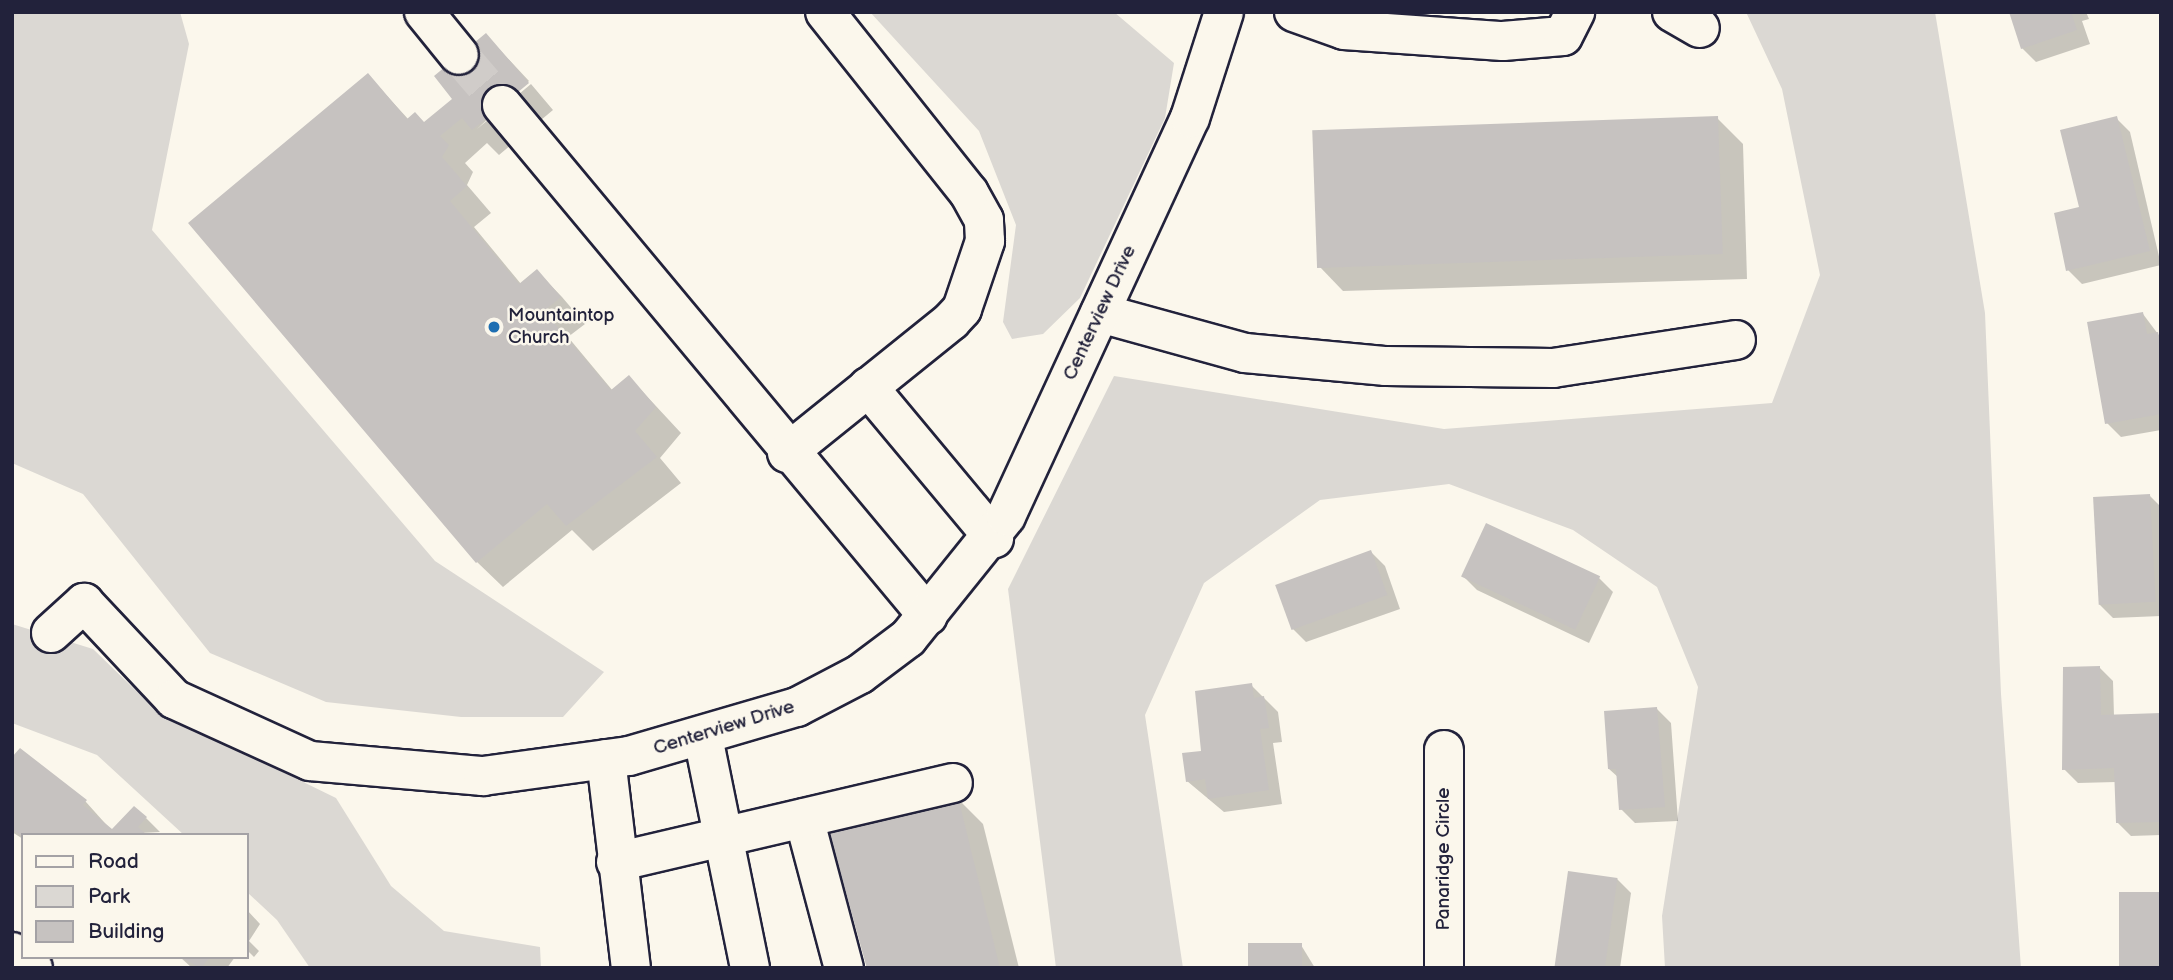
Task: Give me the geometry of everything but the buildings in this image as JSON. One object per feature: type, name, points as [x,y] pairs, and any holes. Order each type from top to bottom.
[{"type":"street","points":[[424,12],[459,55]]},
{"type":"street","points":[[787,453],[962,309],[985,241],[984,220],[969,193],[825,12]]},
{"type":"street","name":"Centerview Drive","points":[[51,633],[84,603],[174,699],[310,761],[483,776],[606,760],[703,737],[797,707],[860,674],[928,616],[994,538],[1190,118],[1224,12]]},
{"type":"street","points":[[1294,12],[1344,30],[1503,41],[1563,36],[1575,12]]},
{"type":"street","points":[[502,106],[787,453],[928,616]]},
{"type":"street","points":[[1100,313],[1245,353],[1386,366],[1553,368],[1736,340]]},
{"type":"street","points":[[868,387],[994,538]]},
{"type":"street","points":[[703,737],[720,837],[750,968]]},
{"type":"street","name":"Panaridge Circle","points":[[1444,750],[1444,968]]},
{"type":"street","points":[[606,760],[616,862],[631,968]]},
{"type":"street","points":[[616,862],[953,783]]},
{"type":"street","points":[[804,818],[844,968]]},
{"type":"green space","points":[[12,12],[180,12],[189,44],[152,230],[435,561],[604,672],[563,717],[461,717],[326,702],[210,653],[83,494],[12,463]]},
{"type":"green space","points":[[870,12],[1114,12],[1174,63],[1165,118],[1080,298],[1043,334],[1012,339],[1003,322],[1016,225],[979,131]]},
{"type":"green space","points":[[1746,12],[1935,12],[1985,313],[2001,694],[2021,968],[1665,968],[1662,916],[1698,687],[1657,587],[1573,530],[1449,484],[1320,500],[1204,583],[1145,715],[1183,968],[1056,968],[1008,589],[1114,376],[1444,429],[1772,403],[1820,275],[1782,89]]},
{"type":"green space","points":[[12,624],[93,649],[156,710],[336,798],[391,886],[444,931],[540,947],[541,968],[310,968],[277,920],[248,893],[248,833],[182,833],[97,755],[12,723]]},
{"type":"tunnel","points":[[459,55],[502,105]]},
{"type":"place","name":"Mountaintop Church","points":[[494,327]]}]
